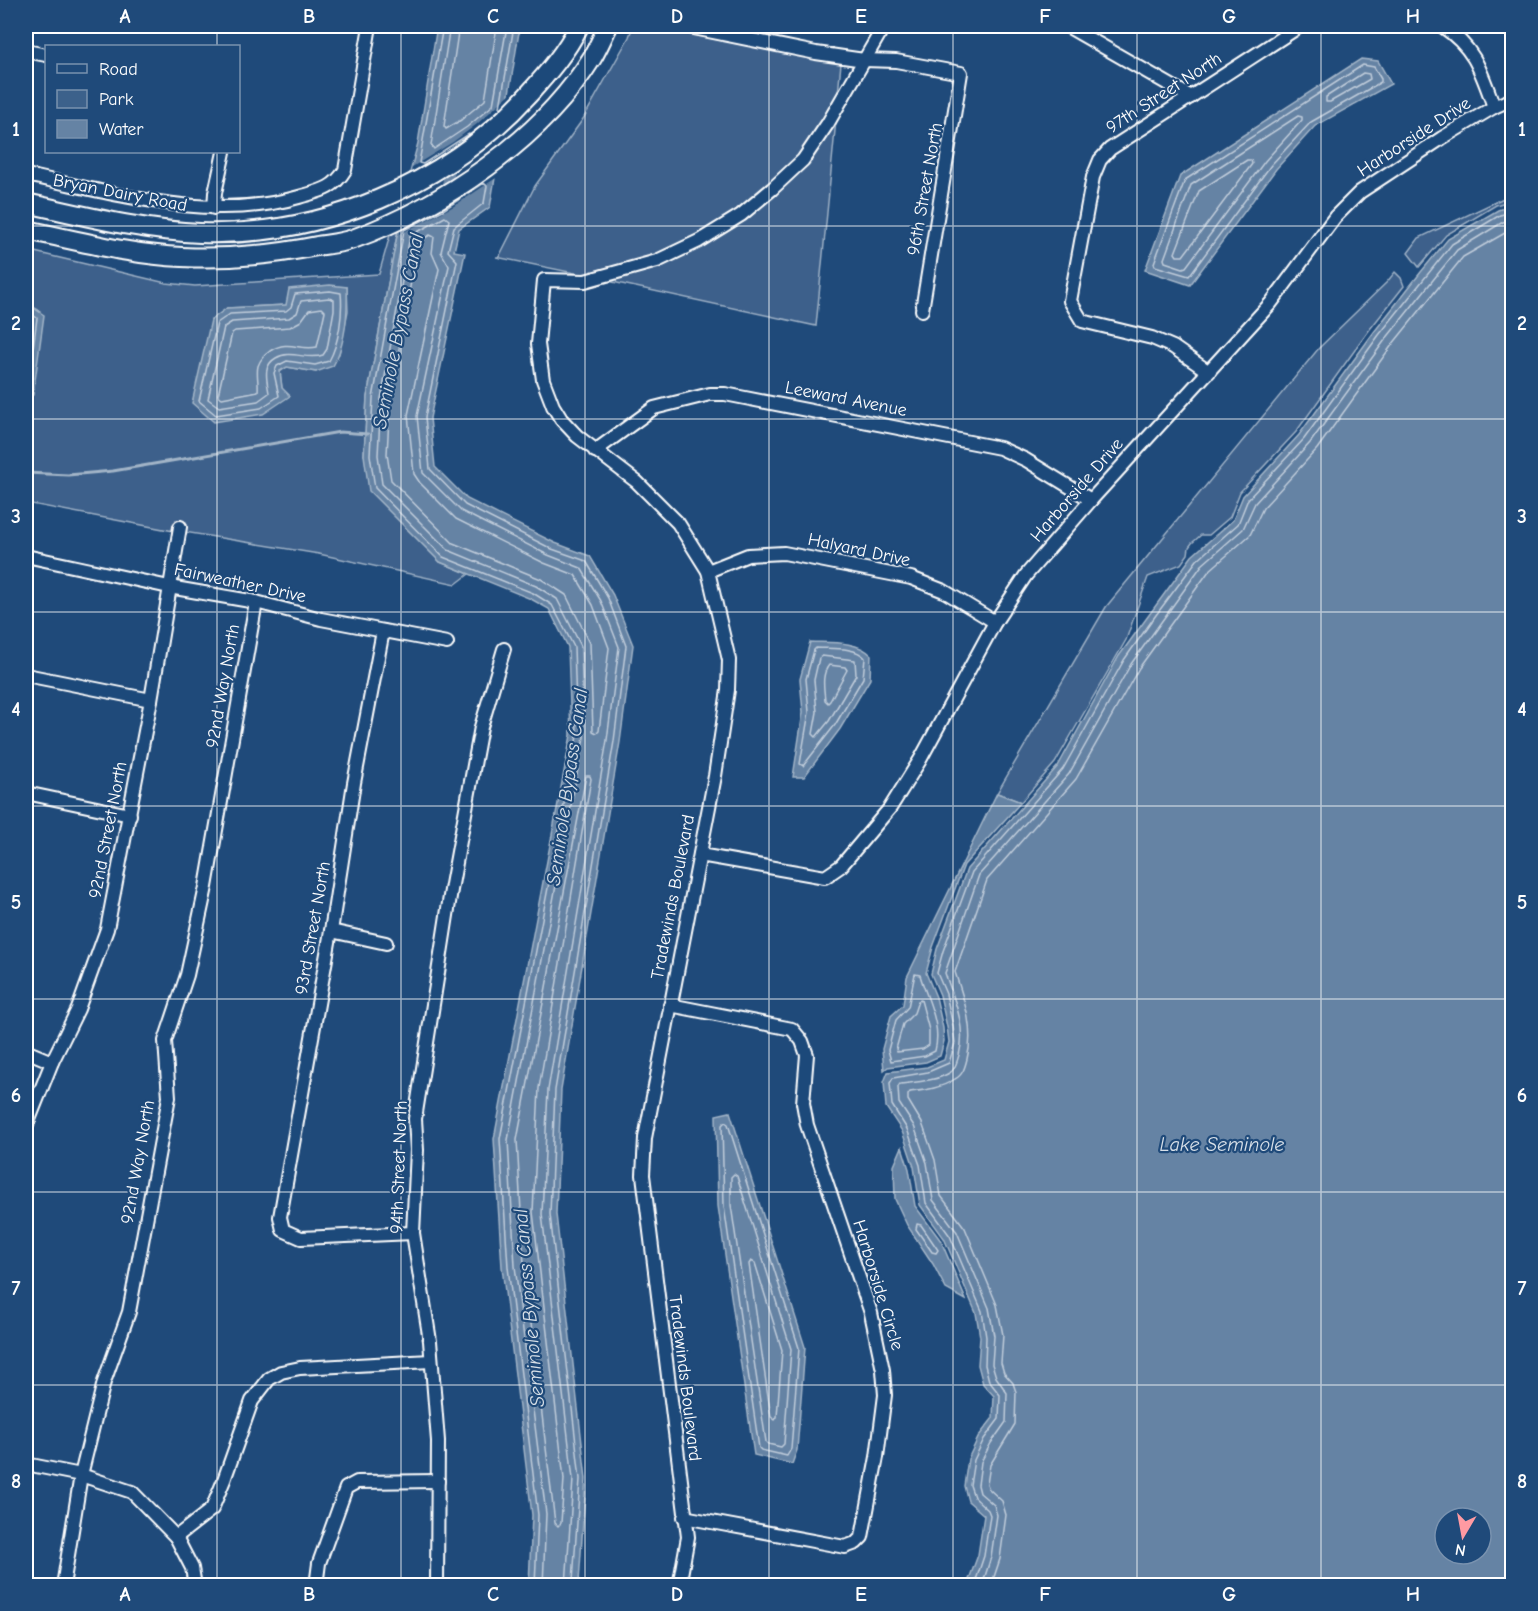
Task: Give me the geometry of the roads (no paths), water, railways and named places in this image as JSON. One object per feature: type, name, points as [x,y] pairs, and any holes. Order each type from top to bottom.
[{"type":"main road","name":"Bryan Dairy Road","points":[[26,203],[113,222],[170,231],[201,233],[264,230],[311,221],[360,206],[412,184],[478,142],[508,117],[536,86],[571,43],[579,26]]},
{"type":"main road","points":[[26,230],[118,249],[180,257],[250,256],[295,251],[351,239],[407,215],[437,199],[499,158],[530,131],[573,85],[593,57],[608,26]]},
{"type":"street","points":[[224,153],[214,208],[293,198],[327,189],[339,181],[345,170],[370,26]]},
{"type":"street","points":[[684,26],[805,51],[864,60],[884,26]]},
{"type":"street","points":[[1067,26],[1191,97]]},
{"type":"street","name":"97th Street North","points":[[1209,372],[1173,347],[1152,338],[1082,321],[1070,301],[1093,177],[1100,160],[1110,149],[1300,26]]},
{"type":"street","points":[[1442,26],[1457,36],[1477,60],[1494,107]]},
{"type":"street","points":[[26,51],[45,56]]},
{"type":"street","name":"96th Street North","points":[[864,60],[896,62],[961,74],[922,310]]},
{"type":"street","name":"Tradewinds Boulevard","points":[[679,1586],[688,1538],[643,1175],[648,1113],[715,776],[729,677],[724,635],[708,571],[678,523],[638,482],[595,451],[561,419],[553,406],[543,380],[538,344],[544,280],[585,281],[657,261],[699,242],[741,215],[802,160],[828,123],[864,60]]},
{"type":"street","name":"Harborside Drive","points":[[700,855],[825,876],[841,866],[890,808],[920,760],[994,622],[1026,575],[1091,500],[1271,303],[1335,217],[1360,192],[1442,138],[1512,99]]},
{"type":"street","name":"Bryan Dairy Road","points":[[26,175],[165,203],[214,208]]},
{"type":"street","name":"Leeward Avenue","points":[[595,451],[654,408],[710,394],[725,393],[1000,448],[1026,460],[1091,500]]},
{"type":"street","name":"92nd Street North","points":[[26,1127],[52,1062],[78,1010],[107,929],[151,700],[180,526]]},
{"type":"street","name":"Halyard Drive","points":[[708,571],[748,555],[784,553],[911,578],[944,591],[994,622]]},
{"type":"street","name":"Fairweather Drive","points":[[26,556],[169,587],[256,602],[383,632],[447,643]]},
{"type":"street","name":"92nd Way North","points":[[63,1586],[81,1475],[104,1382],[129,1312],[169,1097],[165,1041],[187,975],[206,887],[256,602]]},
{"type":"street","name":"93rd Street North","points":[[383,632],[354,783],[331,931],[280,1217],[283,1230],[301,1238],[413,1233]]},
{"type":"street","name":"94th Street North","points":[[437,1586],[438,1441],[431,1361],[413,1233],[417,1150],[415,1119],[451,890],[481,727],[504,649]]},
{"type":"street","points":[[26,675],[151,700]]},
{"type":"street","points":[[26,793],[130,815]]},
{"type":"street","points":[[331,931],[386,943]]},
{"type":"street","name":"Harborside Circle","points":[[670,1005],[792,1029],[802,1041],[807,1055],[803,1103],[807,1125],[871,1313],[883,1370],[885,1395],[877,1457],[862,1537],[856,1543],[845,1547],[684,1517]]},
{"type":"street","points":[[26,1051],[52,1062]]},
{"type":"street","points":[[176,1537],[212,1509],[252,1401],[268,1379],[281,1372],[300,1368],[431,1361]]},
{"type":"street","points":[[26,1464],[81,1475],[132,1492],[176,1537],[192,1568],[195,1586]]},
{"type":"street","points":[[316,1586],[319,1563],[346,1488],[357,1482],[438,1480]]},
{"type":"water","points":[[437,26],[520,26],[506,112],[408,180],[418,143]]},
{"type":"water","points":[[1361,59],[1378,61],[1391,84],[1315,126],[1276,169],[1190,285],[1145,270],[1180,176]]},
{"type":"water","points":[[497,166],[490,207],[459,229],[454,251],[465,253],[430,418],[435,467],[467,499],[555,543],[590,556],[613,595],[633,645],[620,742],[561,1090],[556,1214],[586,1479],[579,1582],[593,1585],[529,1585],[532,1515],[502,1267],[494,1139],[571,735],[568,647],[549,609],[531,599],[440,562],[369,491],[364,455],[367,397],[399,225]]},
{"type":"water","name":"Lake Seminole","points":[[1512,205],[1512,1585],[967,1585],[978,1555],[984,1515],[968,1501],[964,1486],[968,1459],[979,1436],[993,1418],[994,1396],[983,1384],[978,1365],[980,1337],[976,1313],[944,1238],[920,1205],[914,1167],[902,1131],[886,1107],[884,1082],[888,1072],[927,1067],[944,1060],[949,1042],[947,1027],[940,995],[931,974],[937,949],[967,869],[1058,766],[1119,656],[1192,556],[1233,520],[1243,496],[1299,435],[1374,332],[1448,239],[1498,210]]},
{"type":"water","points":[[330,285],[347,287],[345,328],[341,348],[333,366],[316,372],[287,367],[280,371],[282,388],[290,396],[263,414],[214,422],[192,403],[211,320],[227,308],[286,305],[289,289]]},
{"type":"water","points":[[26,303],[44,315],[33,395],[26,394]]},
{"type":"water","points":[[810,642],[842,643],[865,650],[871,655],[870,679],[840,729],[804,777],[793,777],[803,712],[800,679]]},
{"type":"water","points":[[997,793],[1021,802],[964,865],[933,947],[926,973],[936,997],[943,1028],[944,1041],[940,1056],[926,1062],[888,1067],[884,1070],[882,1049],[891,1016],[903,1005],[907,977]]},
{"type":"water","points":[[730,1112],[805,1347],[797,1450],[792,1464],[754,1455],[718,1206],[716,1115]]},
{"type":"water","points":[[902,1147],[909,1169],[915,1206],[941,1241],[966,1300],[946,1289],[933,1264],[907,1225],[895,1199],[894,1166]]},
{"type":"waterway","name":"Seminole Bypass Canal","points":[[445,195],[452,160]]},
{"type":"waterway","points":[[26,473],[68,475],[113,471],[340,432],[368,434]]}]
